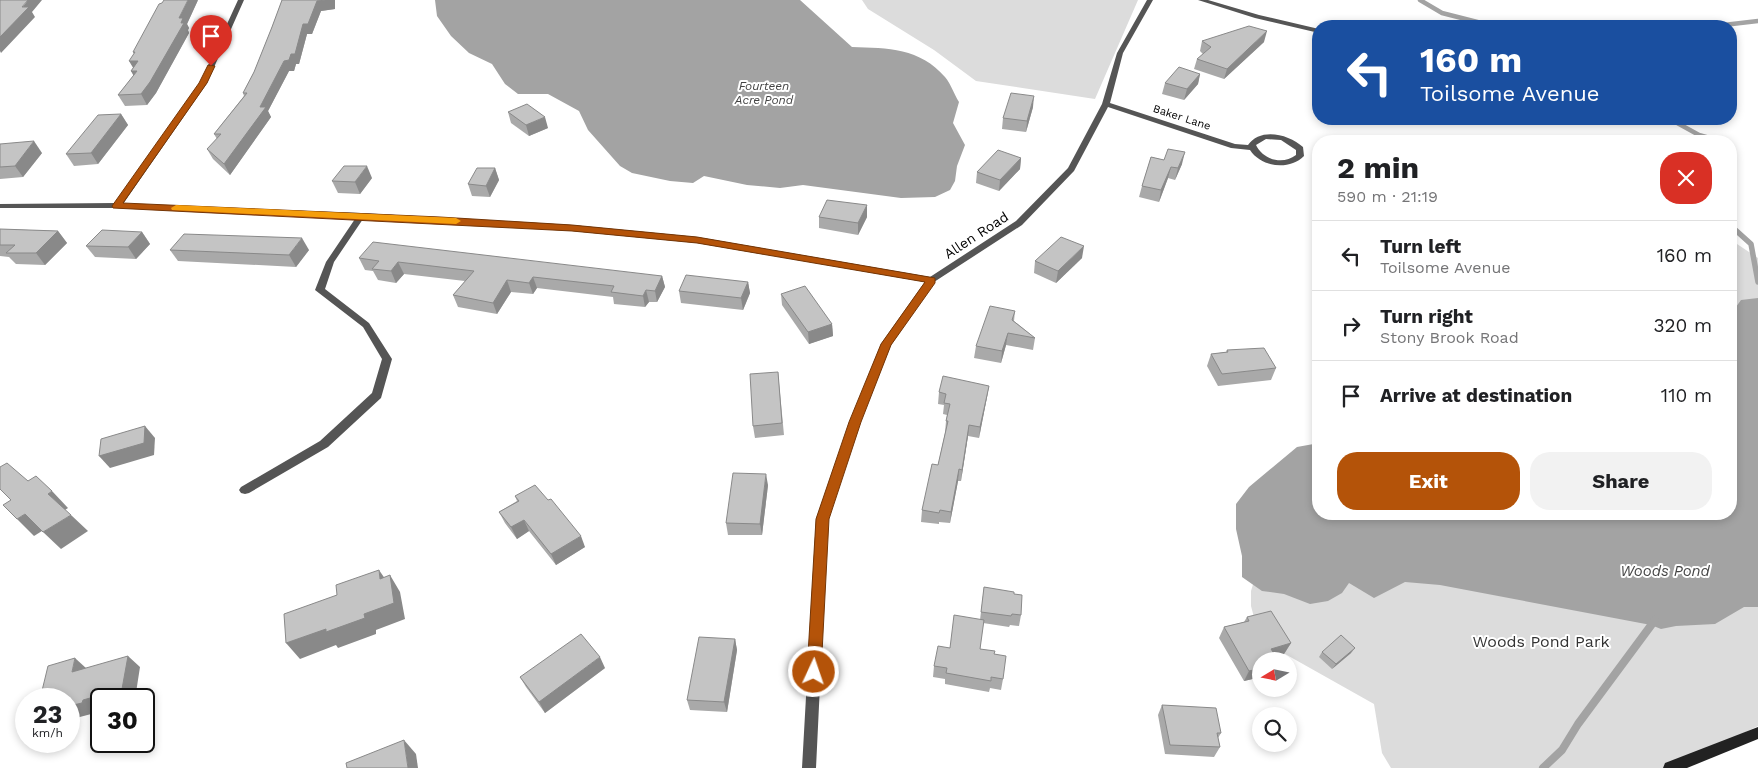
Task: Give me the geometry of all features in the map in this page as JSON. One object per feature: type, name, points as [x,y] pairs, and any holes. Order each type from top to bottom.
[{"type":"street","points":[[117,206],[203,83],[241,0]]},
{"type":"street","name":"Allen Road","points":[[809,768],[822,519],[855,422],[886,344],[931,280],[1019,223],[1071,169],[1106,104],[1120,53],[1150,0]]},
{"type":"street","points":[[1200,0],[1257,17],[1312,29]]},
{"type":"street","name":"Baker Lane","points":[[1106,104],[1234,146],[1253,148],[1262,158],[1280,163],[1296,160],[1301,154],[1300,149],[1295,144],[1278,138],[1258,140],[1253,143],[1253,148]]},
{"type":"street","points":[[0,206],[117,206],[361,216],[572,228],[697,240],[931,280]]},
{"type":"street","points":[[244,490],[324,444],[377,395],[387,359],[366,325],[320,290],[330,262],[361,216]]},
{"type":"street","points":[[1670,768],[1758,733]]},
{"type":"green space","points":[[862,0],[1138,0],[1095,99],[976,81],[934,50],[868,9]]},
{"type":"green space","name":"Woods Pond Park","points":[[1737,244],[1758,258],[1758,726],[1724,743],[1663,768],[1391,768],[1382,753],[1374,704],[1298,661],[1298,652],[1281,652],[1260,640],[1251,606],[1251,591],[1262,555],[1312,519],[1737,520]]},
{"type":"water","name":"Fourteen Acre Pond","points":[[435,0],[800,0],[852,47],[891,49],[914,55],[935,67],[945,77],[959,102],[953,123],[965,145],[957,166],[955,181],[950,190],[935,197],[901,198],[803,185],[780,188],[747,185],[704,176],[693,183],[670,181],[632,173],[620,166],[588,130],[579,111],[548,94],[518,94],[505,84],[492,64],[469,53],[451,36],[437,16]]},
{"type":"water","name":"Woods Pond","points":[[1758,298],[1758,607],[1744,607],[1715,624],[1676,626],[1661,629],[1651,625],[1440,585],[1405,582],[1374,598],[1349,583],[1342,593],[1328,601],[1310,604],[1284,594],[1262,591],[1242,577],[1242,556],[1236,529],[1236,504],[1249,487],[1297,447],[1312,444],[1312,520],[1737,520],[1737,306],[1741,300]]},
{"type":"building","points":[[0,0],[28,0],[22,7],[29,7],[0,37]]},
{"type":"building","points":[[164,0],[188,0],[179,18],[183,18],[181,23],[184,23],[141,94],[118,95],[137,71],[131,71],[138,61],[129,61],[159,4]]},
{"type":"building","points":[[282,0],[326,0],[317,1],[308,24],[303,24],[295,54],[291,54],[289,60],[284,61],[260,107],[266,107],[224,164],[207,149],[221,134],[214,134],[247,93],[243,93],[254,72]]},
{"type":"building","points":[[1249,26],[1267,31],[1227,69],[1197,59],[1211,47],[1202,41]]},
{"type":"building","points":[[1179,67],[1200,74],[1187,89],[1165,83]]},
{"type":"building","points":[[1011,93],[1034,96],[1027,121],[1003,118]]},
{"type":"building","points":[[527,104],[545,117],[526,125],[508,112]]},
{"type":"building","points":[[121,114],[91,153],[66,154],[98,115]]},
{"type":"building","points":[[34,141],[15,166],[0,167],[0,144]]},
{"type":"building","points":[[1168,149],[1185,152],[1178,168],[1171,167],[1161,190],[1142,186],[1151,157],[1164,160]]},
{"type":"building","points":[[998,150],[1021,158],[1000,180],[977,172]]},
{"type":"building","points":[[344,166],[367,166],[355,182],[332,181]]},
{"type":"building","points":[[477,168],[495,168],[486,186],[468,184]]},
{"type":"building","points":[[827,200],[867,205],[858,223],[819,217]]},
{"type":"building","points":[[0,229],[58,231],[36,253],[6,253],[15,245],[0,245]]},
{"type":"building","points":[[102,230],[142,232],[128,247],[86,246]]},
{"type":"building","points":[[184,234],[302,238],[289,255],[170,250]]},
{"type":"building","points":[[1061,237],[1084,246],[1058,271],[1035,261]]},
{"type":"building","points":[[373,242],[662,276],[655,291],[646,290],[643,296],[611,292],[614,286],[533,277],[529,283],[507,280],[493,303],[453,295],[474,271],[398,262],[391,271],[372,269],[379,261],[359,258]]},
{"type":"building","points":[[686,275],[748,282],[741,298],[679,291]]},
{"type":"building","points":[[805,286],[832,324],[808,332],[781,294]]},
{"type":"building","points":[[990,306],[1015,311],[1012,320],[1035,338],[1008,333],[1002,351],[976,346]]},
{"type":"building","points":[[1264,348],[1276,368],[1222,374],[1211,354],[1228,352],[1227,350]]},
{"type":"building","points":[[778,372],[782,423],[753,426],[750,374]]},
{"type":"building","points":[[943,376],[989,386],[980,427],[969,425],[962,470],[959,469],[951,512],[940,510],[939,513],[922,510],[932,464],[938,465],[948,421],[946,421],[950,404],[944,403],[946,394],[939,392]]},
{"type":"building","points":[[145,426],[144,443],[99,456],[101,439]]},
{"type":"building","points":[[7,463],[28,481],[36,476],[52,491],[48,494],[71,515],[43,532],[25,514],[17,519],[3,505],[11,500],[0,489],[0,467]]},
{"type":"building","points":[[733,473],[766,474],[760,524],[726,523]]},
{"type":"building","points":[[535,485],[548,500],[551,499],[581,536],[551,554],[524,520],[511,527],[499,512],[519,501],[515,496]]},
{"type":"building","points":[[379,570],[380,579],[390,575],[394,603],[364,614],[365,618],[326,632],[326,629],[286,643],[284,614],[337,595],[336,585]]},
{"type":"building","points":[[984,587],[1022,595],[1021,615],[1012,614],[1011,616],[981,612]]},
{"type":"building","points":[[1271,611],[1291,643],[1271,649],[1273,652],[1252,652],[1252,670],[1249,671],[1224,627],[1249,621],[1247,617]]},
{"type":"building","points":[[954,615],[984,620],[980,649],[995,651],[994,654],[1006,656],[1003,679],[991,677],[991,681],[946,673],[947,668],[934,666],[938,646],[950,648]]},
{"type":"building","points":[[581,634],[600,657],[539,702],[520,677]]},
{"type":"building","points":[[1341,635],[1355,648],[1336,664],[1322,652]]},
{"type":"building","points":[[699,637],[735,639],[724,702],[687,700]]},
{"type":"building","points":[[128,656],[122,688],[90,688],[90,698],[83,700],[80,703],[80,688],[43,688],[48,666],[75,658],[72,672]]},
{"type":"building","points":[[1162,705],[1216,708],[1221,733],[1217,733],[1220,747],[1170,745]]},
{"type":"building","points":[[404,740],[408,768],[347,768],[346,763]]},
{"type":"waterway","points":[[1420,0],[1442,13],[1469,20]]},
{"type":"waterway","points":[[1737,23],[1758,21]]},
{"type":"waterway","points":[[1681,125],[1699,135]]},
{"type":"waterway","points":[[1737,231],[1751,244],[1758,282]]},
{"type":"waterway","points":[[1543,768],[1562,750],[1578,724],[1655,620]]},
{"type":"slow traffic","points":[[176,208],[456,221]]},
{"type":"route","points":[[211,66],[203,83],[117,206],[440,220],[572,228],[697,240],[931,280],[886,344],[855,422],[822,519],[814,672]]}]
